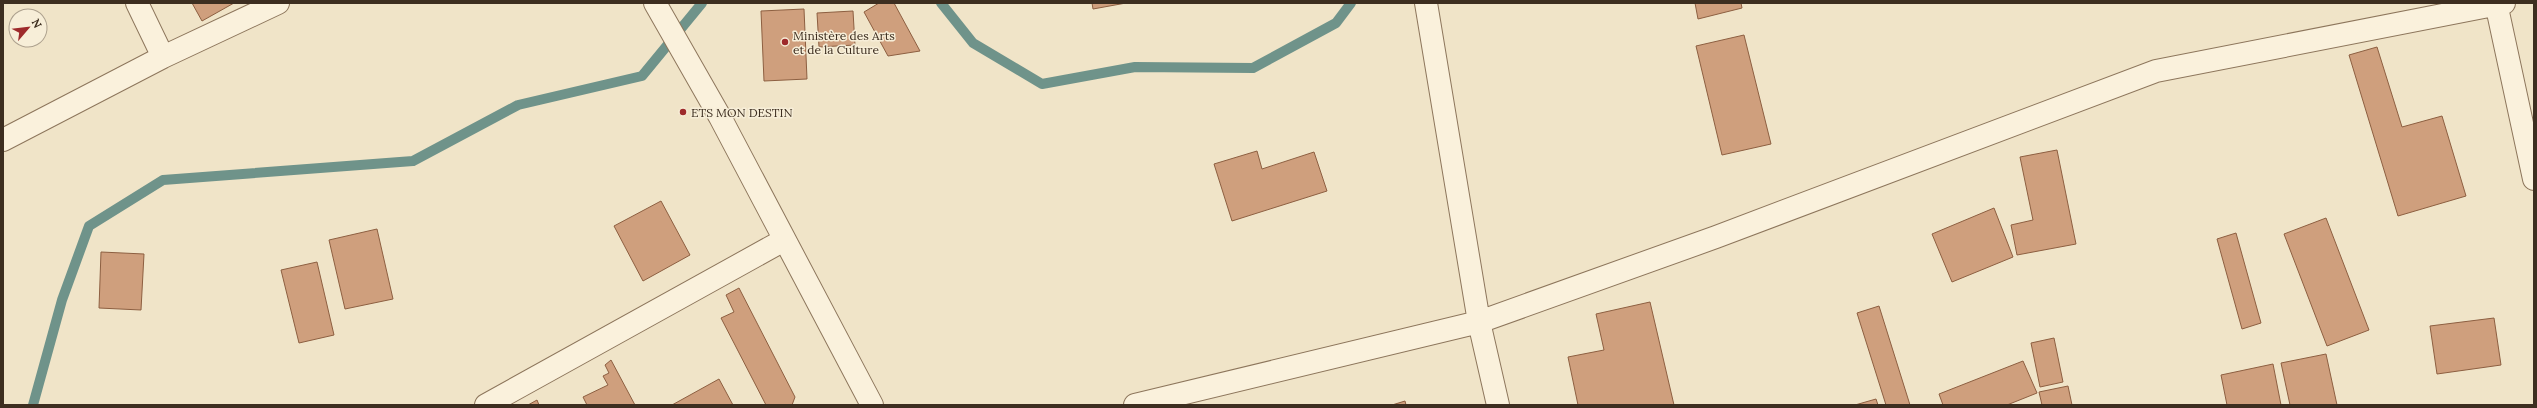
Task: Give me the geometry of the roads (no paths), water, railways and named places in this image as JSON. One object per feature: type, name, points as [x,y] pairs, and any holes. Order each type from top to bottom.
[{"type":"street","points":[[137,3],[163,57]]},
{"type":"street","points":[[3,140],[163,57],[278,3]]},
{"type":"street","points":[[655,3],[720,116],[872,405]]},
{"type":"street","points":[[1426,3],[1479,322],[1498,405]]},
{"type":"street","points":[[1135,405],[1479,322],[1716,237],[2156,71],[2499,4],[2534,179]]},
{"type":"street","points":[[486,405],[784,240]]},
{"type":"waterway","points":[[33,405],[62,300],[89,226],[163,180],[413,161],[518,105],[642,76],[702,3]]},
{"type":"waterway","points":[[941,3],[973,43],[1042,84],[1135,67],[1253,68],[1336,23],[1351,3]]},
{"type":"place","name":"Ministère des Arts et de la Culture","points":[[785,42]]},
{"type":"place","name":"ETS MON DESTIN","points":[[683,112]]}]
